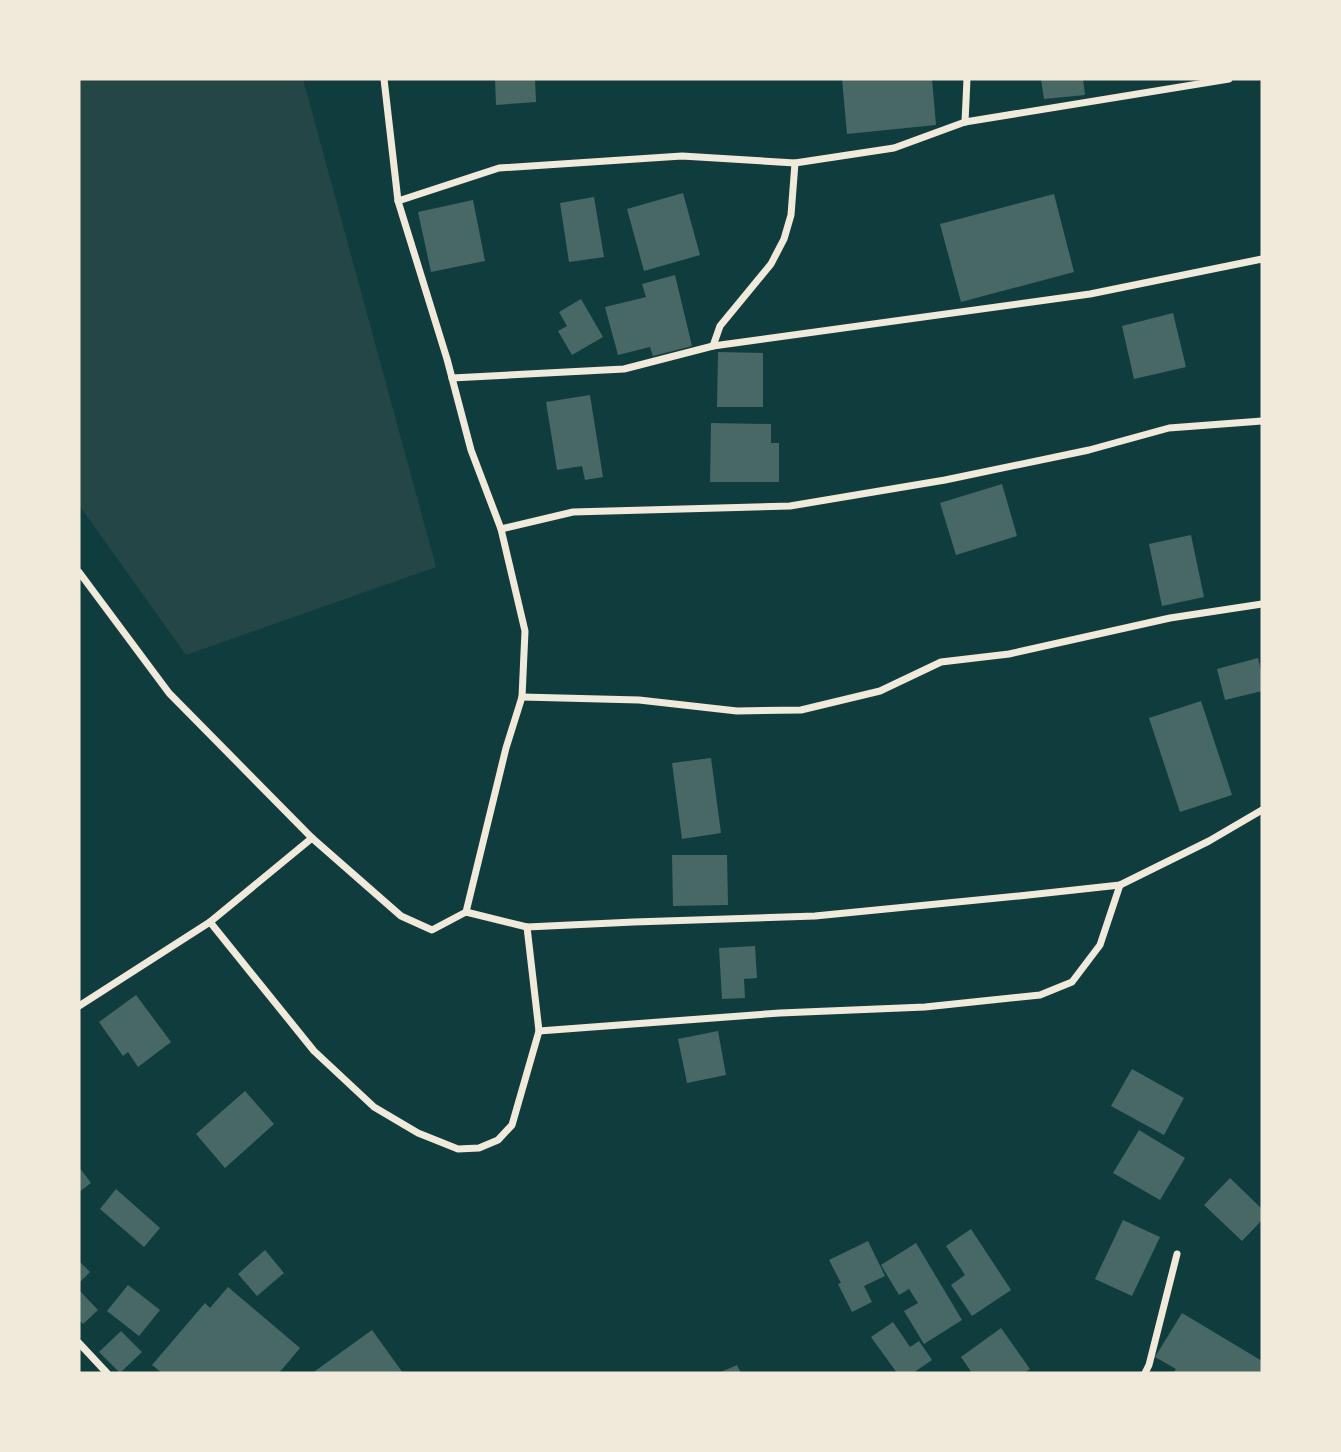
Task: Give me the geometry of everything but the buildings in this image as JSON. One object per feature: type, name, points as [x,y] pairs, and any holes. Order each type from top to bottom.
[{"type":"street","points":[[384,79],[398,201],[471,450],[501,528],[525,631],[522,696],[506,748],[466,912]]},
{"type":"street","points":[[965,122],[967,79]]},
{"type":"street","points":[[398,201],[499,169],[682,156],[795,163],[894,148],[965,122],[1229,79]]},
{"type":"street","points":[[713,346],[720,326],[771,264],[784,239],[791,215],[795,163]]},
{"type":"street","points":[[452,378],[624,369],[713,346],[1090,294],[1262,259]]},
{"type":"street","points":[[501,528],[573,512],[790,506],[958,477],[1089,450],[1169,428],[1262,421]]},
{"type":"street","points":[[79,572],[169,693],[312,838],[401,916],[432,930],[466,912],[527,927],[815,916],[1120,885],[1209,841],[1262,810]]},
{"type":"street","points":[[522,696],[639,700],[737,710],[802,710],[880,691],[941,662],[1009,654],[1170,618],[1262,604]]},
{"type":"street","points":[[79,1006],[210,922],[312,838]]},
{"type":"street","points":[[539,1031],[780,1013],[925,1007],[1040,995],[1072,982],[1100,945],[1120,885]]},
{"type":"street","points":[[210,922],[314,1051],[373,1107],[418,1133],[458,1149],[479,1148],[499,1140],[512,1125],[539,1031],[527,927]]},
{"type":"street","points":[[1145,1373],[1177,1254]]},
{"type":"street","points":[[79,1343],[107,1373]]},
{"type":"shaded area","points":[[79,79],[303,79],[436,567],[186,655],[79,505]]}]
